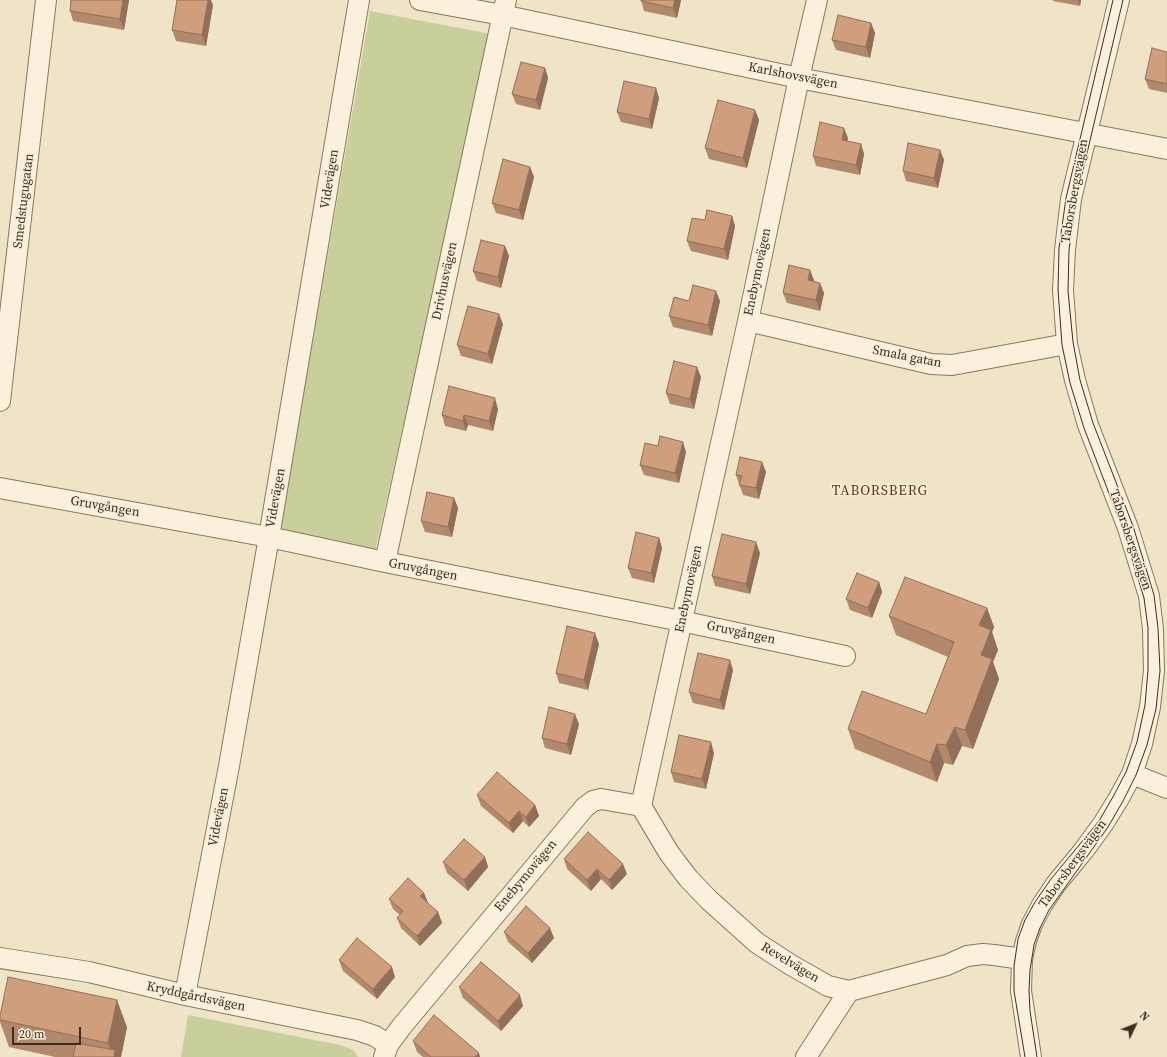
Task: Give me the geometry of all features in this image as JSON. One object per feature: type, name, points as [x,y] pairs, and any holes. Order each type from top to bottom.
[{"type":"street","name":"Smedstugugatan","points":[[0,402],[46,0]]},
{"type":"street","name":"Videvägen","points":[[186,995],[228,773],[359,0]]},
{"type":"street","name":"Karlshovsvägen","points":[[420,0],[504,8],[799,78],[1167,149]]},
{"type":"street","name":"Enebymovägen","points":[[386,1051],[402,1026],[585,807],[593,801],[601,799],[641,806],[817,0]]},
{"type":"street","name":"Taborsbergsvägen","points":[[1031,1057],[1021,991],[1022,959],[1032,924],[1042,905],[1056,884],[1104,824],[1132,774],[1142,744],[1150,707],[1154,671],[1152,612],[1143,576],[1128,528],[1088,425],[1075,380],[1067,344],[1063,290],[1065,250],[1071,199],[1119,0]]},
{"type":"street","name":"Drivhusvägen","points":[[386,562],[504,8]]},
{"type":"street","name":"Smala gatan","points":[[748,321],[931,364],[952,365],[1067,344]]},
{"type":"street","name":"Gruvgången","points":[[0,488],[269,537],[682,621],[845,656]]},
{"type":"street","points":[[1132,774],[1167,788]]},
{"type":"street","name":"Revelvägen","points":[[641,806],[669,853],[688,878],[709,900],[757,943],[791,965],[828,986],[849,991],[947,965],[967,956],[982,954],[1022,959]]},
{"type":"street","name":"Kryddgårdsvägen","points":[[0,958],[89,972],[186,995],[357,1030],[374,1036],[386,1051]]},
{"type":"street","points":[[806,1057],[849,991]]},
{"type":"green space","points":[[370,11],[491,34],[375,551],[280,530]]},
{"type":"green space","points":[[188,1015],[340,1045],[353,1050],[358,1057],[181,1057]]},
{"type":"building","points":[[71,0],[123,0],[120,19],[70,11]]},
{"type":"building","points":[[177,0],[208,0],[202,35],[172,30]]},
{"type":"building","points":[[641,0],[675,0],[673,8]]},
{"type":"building","points":[[838,15],[871,23],[866,47],[832,40]]},
{"type":"building","points":[[1152,48],[1167,52],[1167,84],[1145,79]]},
{"type":"building","points":[[521,62],[545,68],[536,100],[512,94]]},
{"type":"building","points":[[624,81],[656,88],[649,119],[617,112]]},
{"type":"building","points":[[718,100],[755,110],[743,158],[705,148]]},
{"type":"building","points":[[820,122],[844,128],[842,140],[861,144],[856,165],[813,156]]},
{"type":"building","points":[[908,143],[940,150],[934,178],[903,171]]},
{"type":"building","points":[[503,159],[530,167],[519,210],[492,203]]},
{"type":"building","points":[[707,210],[732,216],[724,249],[687,241],[692,218],[705,220]]},
{"type":"building","points":[[481,240],[505,246],[498,277],[473,271]]},
{"type":"building","points":[[789,265],[810,270],[808,280],[820,283],[816,300],[783,293]]},
{"type":"building","points":[[693,285],[716,291],[708,325],[669,316],[674,297],[689,301]]},
{"type":"building","points":[[468,306],[499,314],[488,354],[457,345]]},
{"type":"building","points":[[674,361],[697,367],[690,399],[666,393]]},
{"type":"building","points":[[449,386],[495,398],[489,421],[464,415],[463,421],[442,415]]},
{"type":"building","points":[[660,436],[683,442],[675,473],[640,465],[645,443],[658,446]]},
{"type":"building","points":[[740,457],[762,462],[756,488],[739,485],[742,476],[736,475]]},
{"type":"building","points":[[427,492],[454,498],[448,527],[421,521]]},
{"type":"building","points":[[636,532],[659,538],[651,573],[628,568]]},
{"type":"building","points":[[722,534],[756,542],[746,584],[712,576]]},
{"type":"building","points":[[857,573],[879,582],[868,608],[846,599]]},
{"type":"building","points":[[905,577],[987,608],[979,625],[991,630],[981,655],[992,659],[965,730],[955,727],[946,745],[937,744],[930,762],[848,729],[862,691],[926,714],[954,642],[889,616]]},
{"type":"building","points":[[567,626],[595,633],[584,680],[556,673]]},
{"type":"building","points":[[698,653],[730,660],[720,700],[689,692]]},
{"type":"building","points":[[549,707],[575,714],[567,744],[542,738]]},
{"type":"building","points":[[679,735],[711,742],[702,779],[671,772]]},
{"type":"building","points":[[497,772],[535,805],[526,817],[519,811],[509,823],[477,795]]},
{"type":"building","points":[[588,832],[623,864],[609,880],[597,869],[587,880],[564,859]]},
{"type":"building","points":[[464,839],[485,857],[464,880],[443,862]]},
{"type":"building","points":[[408,878],[424,893],[420,896],[438,912],[417,936],[397,918],[403,911],[389,899]]},
{"type":"building","points":[[526,906],[550,928],[528,953],[504,932]]},
{"type":"building","points":[[357,938],[392,967],[373,989],[339,960]]},
{"type":"building","points":[[481,962],[520,995],[498,1021],[459,987]]},
{"type":"building","points":[[8,977],[117,1000],[108,1043],[0,1020]]},
{"type":"building","points":[[434,1015],[479,1053],[475,1057],[431,1057],[413,1041]]},
{"type":"building","points":[[76,1043],[115,1050],[114,1057],[73,1057]]},
{"type":"tram line","points":[[1025,1057],[1014,991],[1014,966],[1018,939],[1025,920],[1035,902],[1051,879],[1099,821],[1126,772],[1137,742],[1145,705],[1148,670],[1148,628],[1144,598],[1123,530],[1084,428],[1070,383],[1062,345],[1058,290],[1059,248],[1066,198],[1113,0]]},
{"type":"tram line","points":[[1037,1057],[1030,1011],[1029,991],[1030,970],[1034,945],[1049,910],[1108,827],[1136,775],[1147,745],[1156,709],[1160,671],[1158,628],[1154,595],[1133,526],[1093,423],[1080,380],[1073,342],[1068,291],[1069,250],[1076,200],[1123,0]]},
{"type":"district","name":"TABORSBERG","points":[[880,491]]}]
